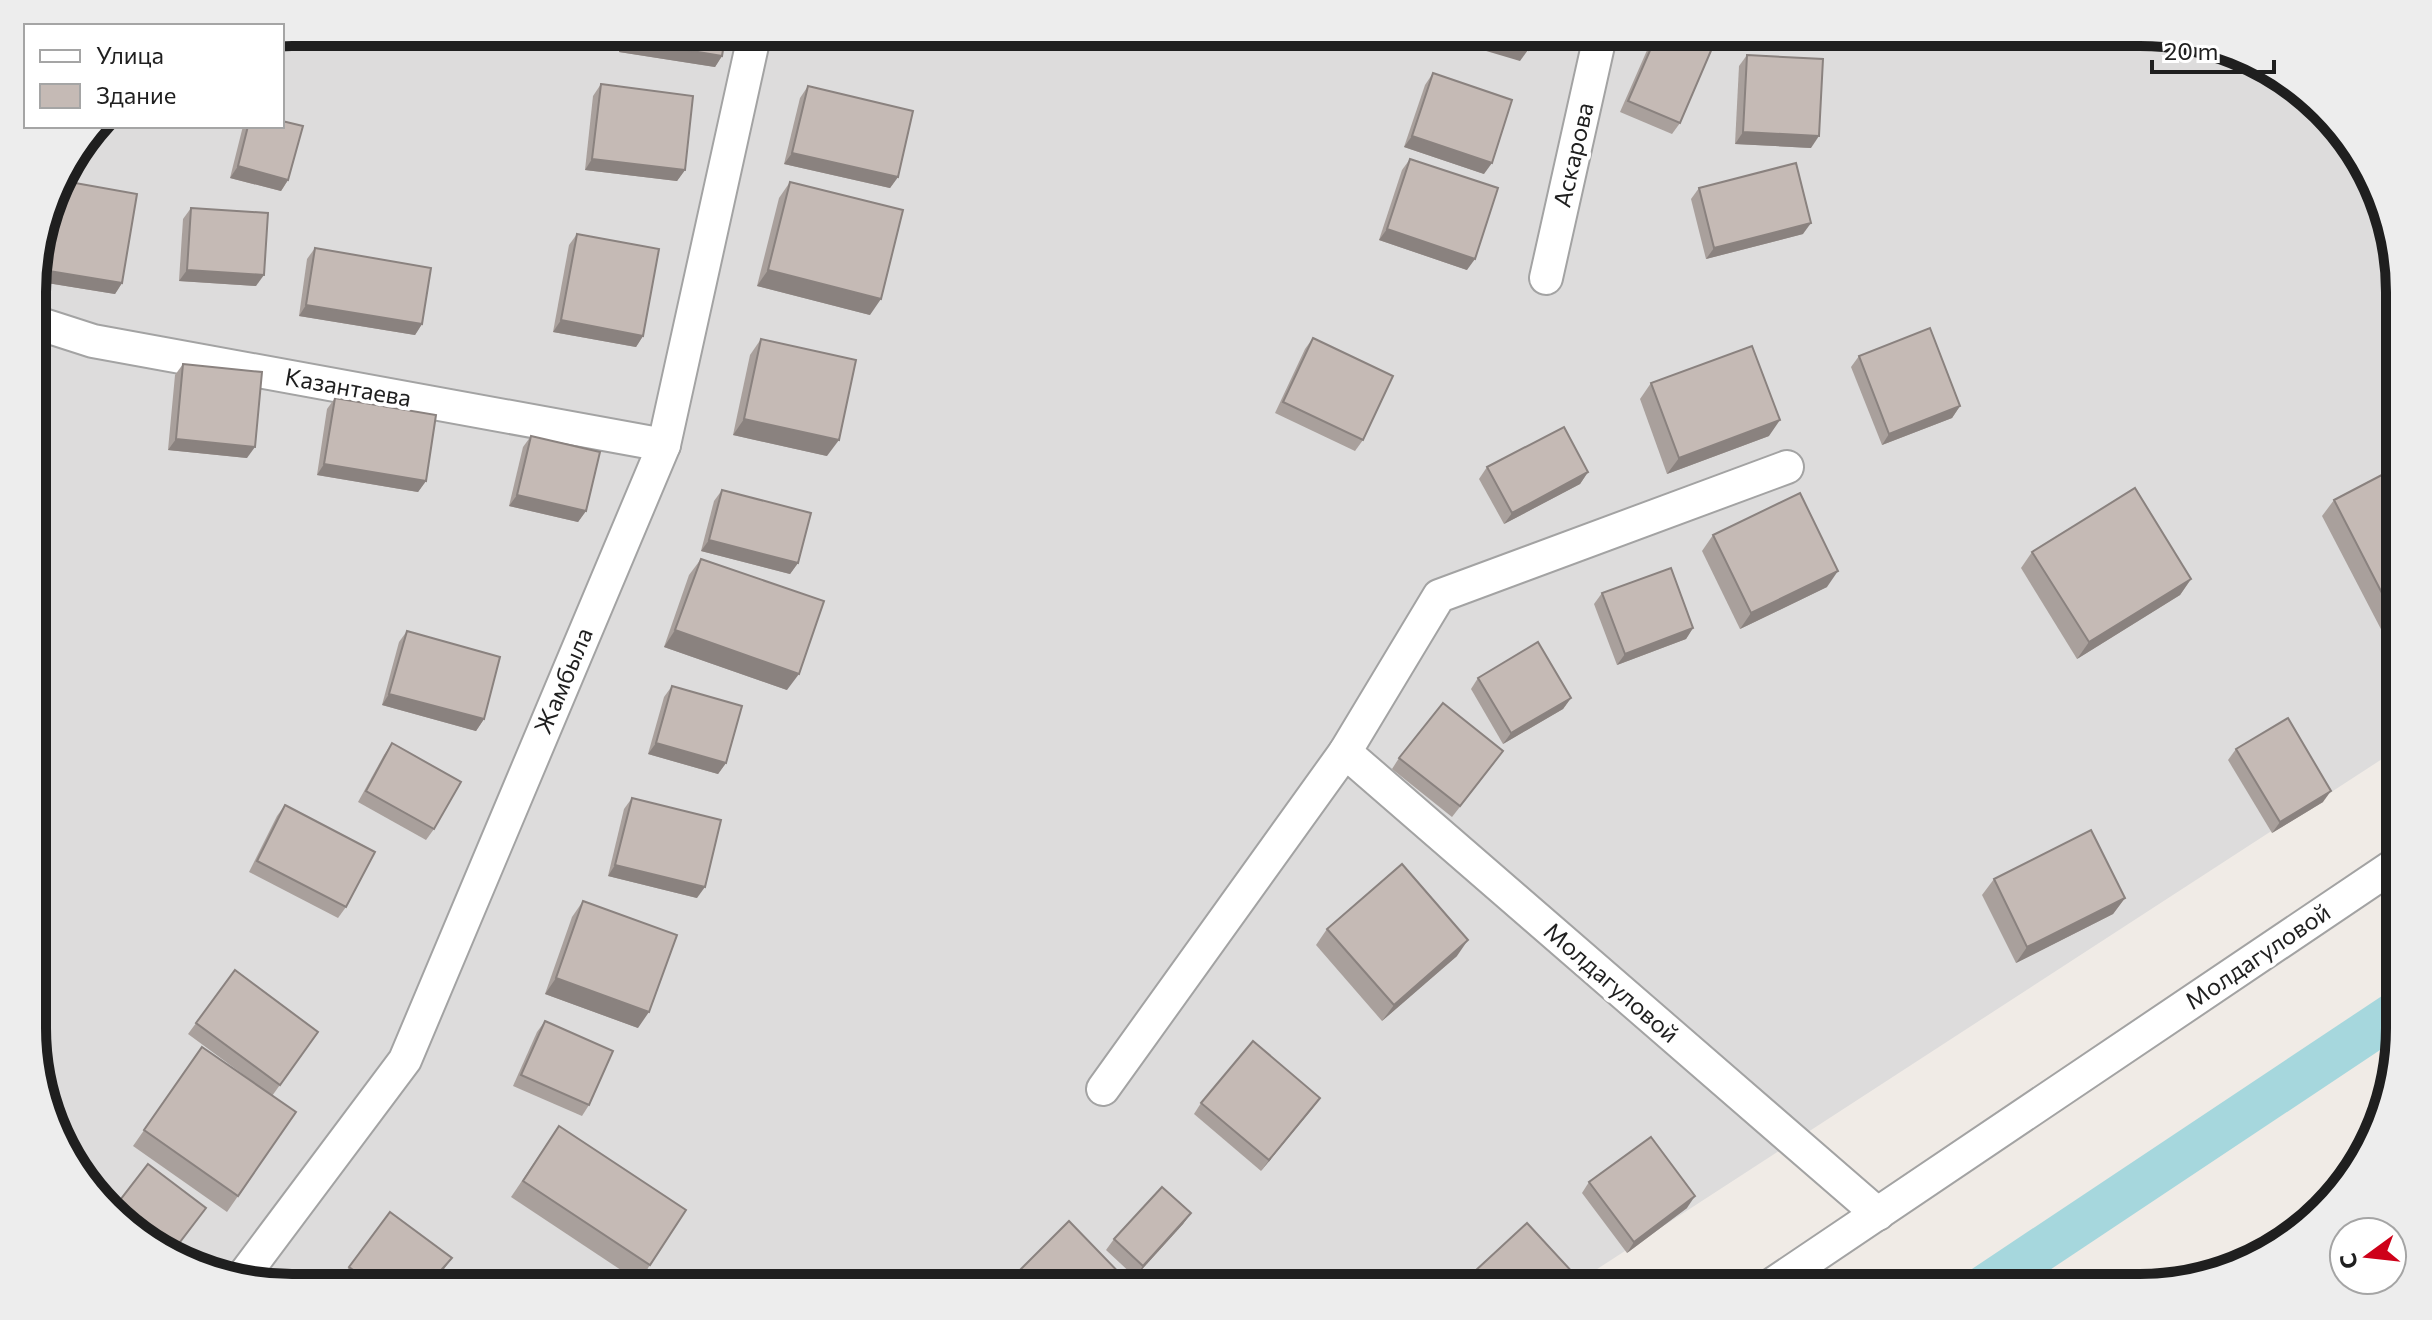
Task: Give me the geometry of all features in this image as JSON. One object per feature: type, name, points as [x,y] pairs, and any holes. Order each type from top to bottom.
[{"type":"street","name":"Аскарова","points":[[1546,278],[1598,46]]},
{"type":"street","name":"Жамбыла","points":[[248,1270],[405,1060],[664,445],[752,47]]},
{"type":"street","name":"Казантаева","points":[[47,326],[93,341],[664,445]]},
{"type":"street","points":[[1103,1089],[1345,752],[1439,596],[1787,467]]},
{"type":"street","name":"Молдагуловой","points":[[1345,752],[1878,1214]]},
{"type":"street","name":"Молдагуловой","points":[[1789,1273],[2386,871]]},
{"type":"shaded area","points":[[2140,46],[2204,54],[2249,71],[2277,87],[2325,130],[2345,155],[2361,183],[2378,228],[2386,292],[2386,756],[1591,1273],[292,1274],[228,1266],[183,1249],[155,1233],[107,1190],[87,1165],[71,1137],[59,1107],[48,1060],[47,276],[54,228],[71,183],[109,128],[284,128],[284,47]]},
{"type":"building","points":[[1652,46],[1713,46],[1680,123],[1628,101]]},
{"type":"building","points":[[667,47],[724,47],[722,56]]},
{"type":"building","points":[[1747,55],[1823,59],[1819,136],[1743,132]]},
{"type":"building","points":[[1433,73],[1512,100],[1492,163],[1412,136]]},
{"type":"building","points":[[601,84],[693,96],[685,170],[592,159]]},
{"type":"building","points":[[808,86],[913,111],[898,177],[792,153]]},
{"type":"building","points":[[284,121],[303,126],[288,180],[238,166],[248,128],[284,128]]},
{"type":"building","points":[[1410,159],[1498,188],[1475,259],[1387,229]]},
{"type":"building","points":[[1796,163],[1811,223],[1714,248],[1699,188]]},
{"type":"building","points":[[71,182],[137,194],[122,283],[49,271],[58,217]]},
{"type":"building","points":[[790,182],[903,210],[881,299],[768,270]]},
{"type":"building","points":[[191,208],[268,213],[264,275],[187,270]]},
{"type":"building","points":[[577,234],[659,249],[643,336],[561,320]]},
{"type":"building","points":[[315,248],[431,268],[422,324],[306,305]]},
{"type":"building","points":[[1930,328],[1960,406],[1889,434],[1859,356]]},
{"type":"building","points":[[1313,338],[1393,376],[1363,440],[1283,402]]},
{"type":"building","points":[[761,339],[856,360],[839,440],[744,419]]},
{"type":"building","points":[[1752,346],[1780,420],[1679,458],[1651,383]]},
{"type":"building","points":[[183,364],[262,372],[255,447],[176,439]]},
{"type":"building","points":[[335,398],[436,415],[426,481],[324,464]]},
{"type":"building","points":[[1564,427],[1588,472],[1512,513],[1487,467]]},
{"type":"building","points":[[531,436],[600,452],[586,511],[517,495]]},
{"type":"building","points":[[2386,473],[2386,601],[2334,500]]},
{"type":"building","points":[[2135,488],[2191,579],[2089,642],[2032,552]]},
{"type":"building","points":[[722,490],[811,513],[798,563],[709,540]]},
{"type":"building","points":[[1800,493],[1838,571],[1751,613],[1713,535]]},
{"type":"building","points":[[701,559],[824,601],[799,674],[675,630]]},
{"type":"building","points":[[1671,568],[1693,628],[1625,654],[1602,593]]},
{"type":"building","points":[[407,631],[500,657],[484,719],[389,694]]},
{"type":"building","points":[[1538,642],[1571,698],[1511,733],[1478,678]]},
{"type":"building","points":[[672,686],[742,706],[726,763],[656,743]]},
{"type":"building","points":[[1443,703],[1503,751],[1460,806],[1399,758]]},
{"type":"building","points":[[2288,718],[2331,791],[2280,822],[2236,749]]},
{"type":"building","points":[[392,743],[461,782],[434,829],[366,791]]},
{"type":"building","points":[[632,798],[721,820],[705,887],[615,865]]},
{"type":"building","points":[[285,805],[375,852],[346,907],[257,861]]},
{"type":"building","points":[[2091,830],[2125,898],[2027,947],[1994,879]]},
{"type":"building","points":[[1402,864],[1468,940],[1394,1005],[1327,929]]},
{"type":"building","points":[[583,901],[677,935],[649,1012],[556,978]]},
{"type":"building","points":[[235,970],[318,1032],[280,1085],[196,1023]]},
{"type":"building","points":[[545,1021],[613,1051],[589,1105],[521,1075]]},
{"type":"building","points":[[1253,1041],[1320,1098],[1269,1160],[1201,1103]]},
{"type":"building","points":[[202,1047],[296,1112],[238,1196],[144,1130]]},
{"type":"building","points":[[559,1126],[686,1210],[650,1265],[523,1181]]},
{"type":"building","points":[[1651,1137],[1695,1196],[1634,1242],[1589,1182]]},
{"type":"building","points":[[148,1164],[206,1208],[177,1246],[155,1233],[119,1202]]},
{"type":"building","points":[[1162,1187],[1191,1213],[1143,1266],[1114,1239]]},
{"type":"building","points":[[390,1212],[452,1258],[438,1274],[359,1274],[349,1267]]},
{"type":"building","points":[[1069,1221],[1120,1274],[1016,1274]]},
{"type":"building","points":[[1527,1223],[1573,1273],[1473,1273]]},
{"type":"waterway","points":[[2005,1273],[2386,1020]]}]
